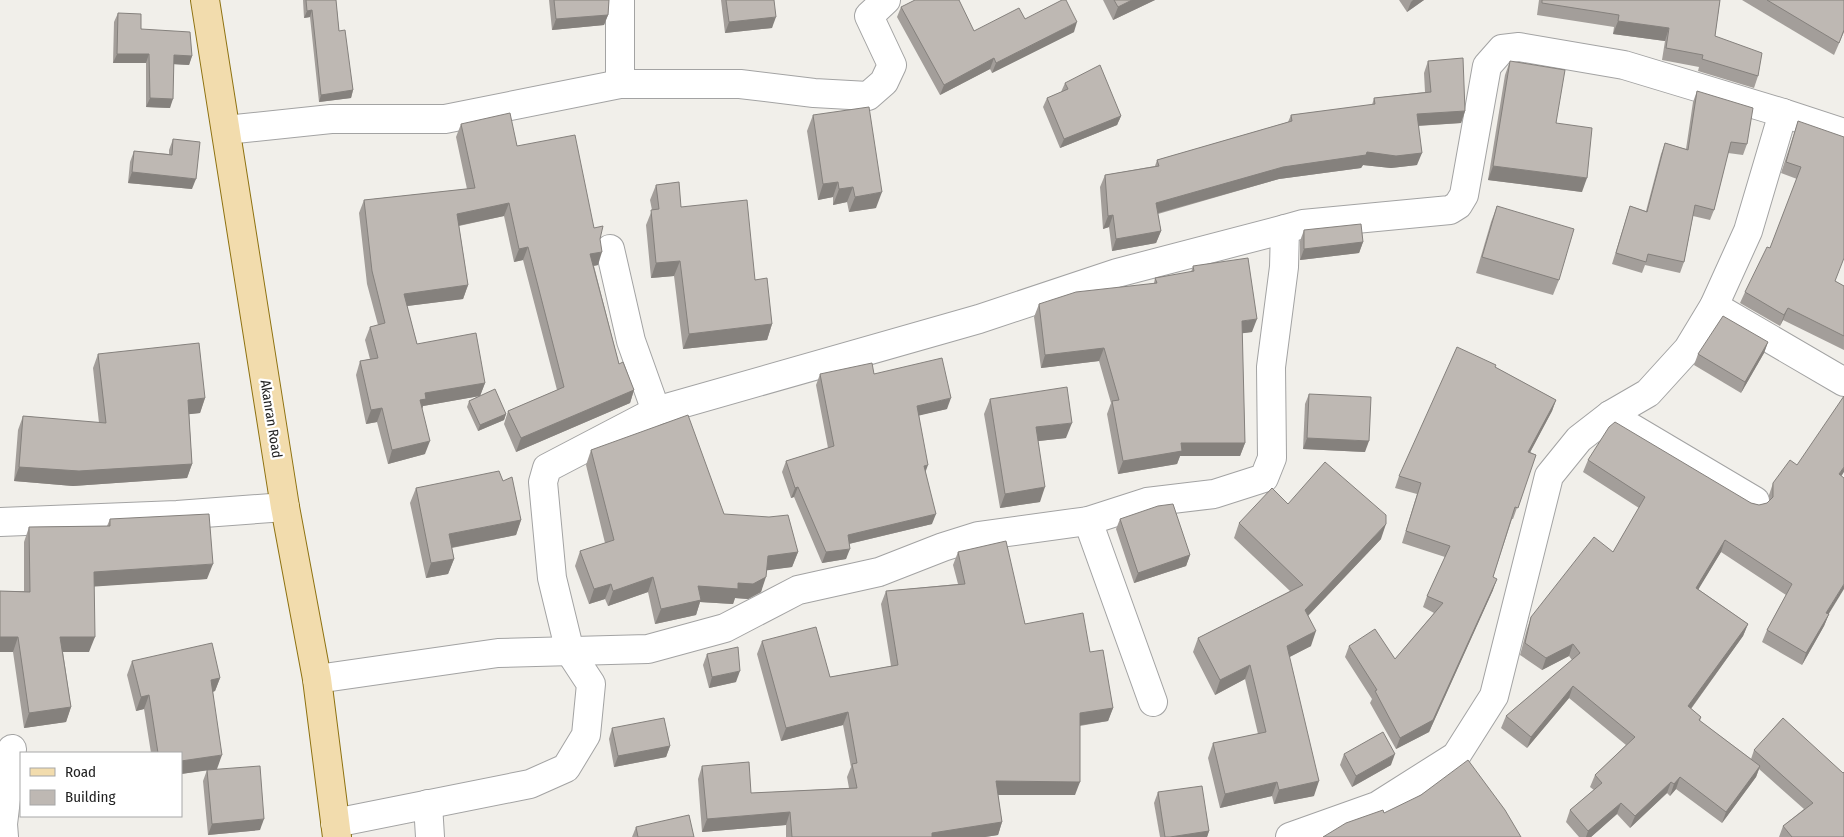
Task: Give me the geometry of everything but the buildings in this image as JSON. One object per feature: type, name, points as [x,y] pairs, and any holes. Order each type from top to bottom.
[{"type":"main road","name":"Akanran Road","points":[[205,0],[285,507],[317,679],[336,830]]},
{"type":"street","points":[[620,0],[620,84]]},
{"type":"street","points":[[226,130],[331,119],[445,119],[620,84],[740,84],[814,93],[868,96],[884,82],[892,64],[869,5]]},
{"type":"street","points":[[336,830],[428,804],[530,784],[566,768],[586,735],[591,684],[570,652],[552,578],[543,482],[547,468],[656,411],[979,319],[1117,273],[1303,224],[1450,210],[1458,205],[1464,195],[1487,66],[1502,50],[1519,47],[1624,65],[1844,133]]},
{"type":"street","points":[[1290,837],[1377,806],[1456,756],[1494,696],[1549,476],[1579,439],[1610,415],[1648,393],[1688,349],[1714,306],[1748,231],[1783,113]]},
{"type":"street","points":[[317,679],[498,653],[648,649],[725,628],[798,590],[880,572],[943,547],[978,536],[1088,521],[1147,502],[1214,494],[1264,478],[1272,458],[1270,367],[1284,267],[1285,229]]},
{"type":"street","points":[[610,249],[631,341],[656,411]]},
{"type":"street","points":[[1714,306],[1844,382]]},
{"type":"street","points":[[1610,415],[1755,501]]},
{"type":"street","points":[[0,522],[177,515],[285,507]]},
{"type":"street","points":[[1088,521],[1153,702]]},
{"type":"street","points":[[4,837],[3,824],[12,749]]},
{"type":"street","points":[[428,804],[430,837]]}]
